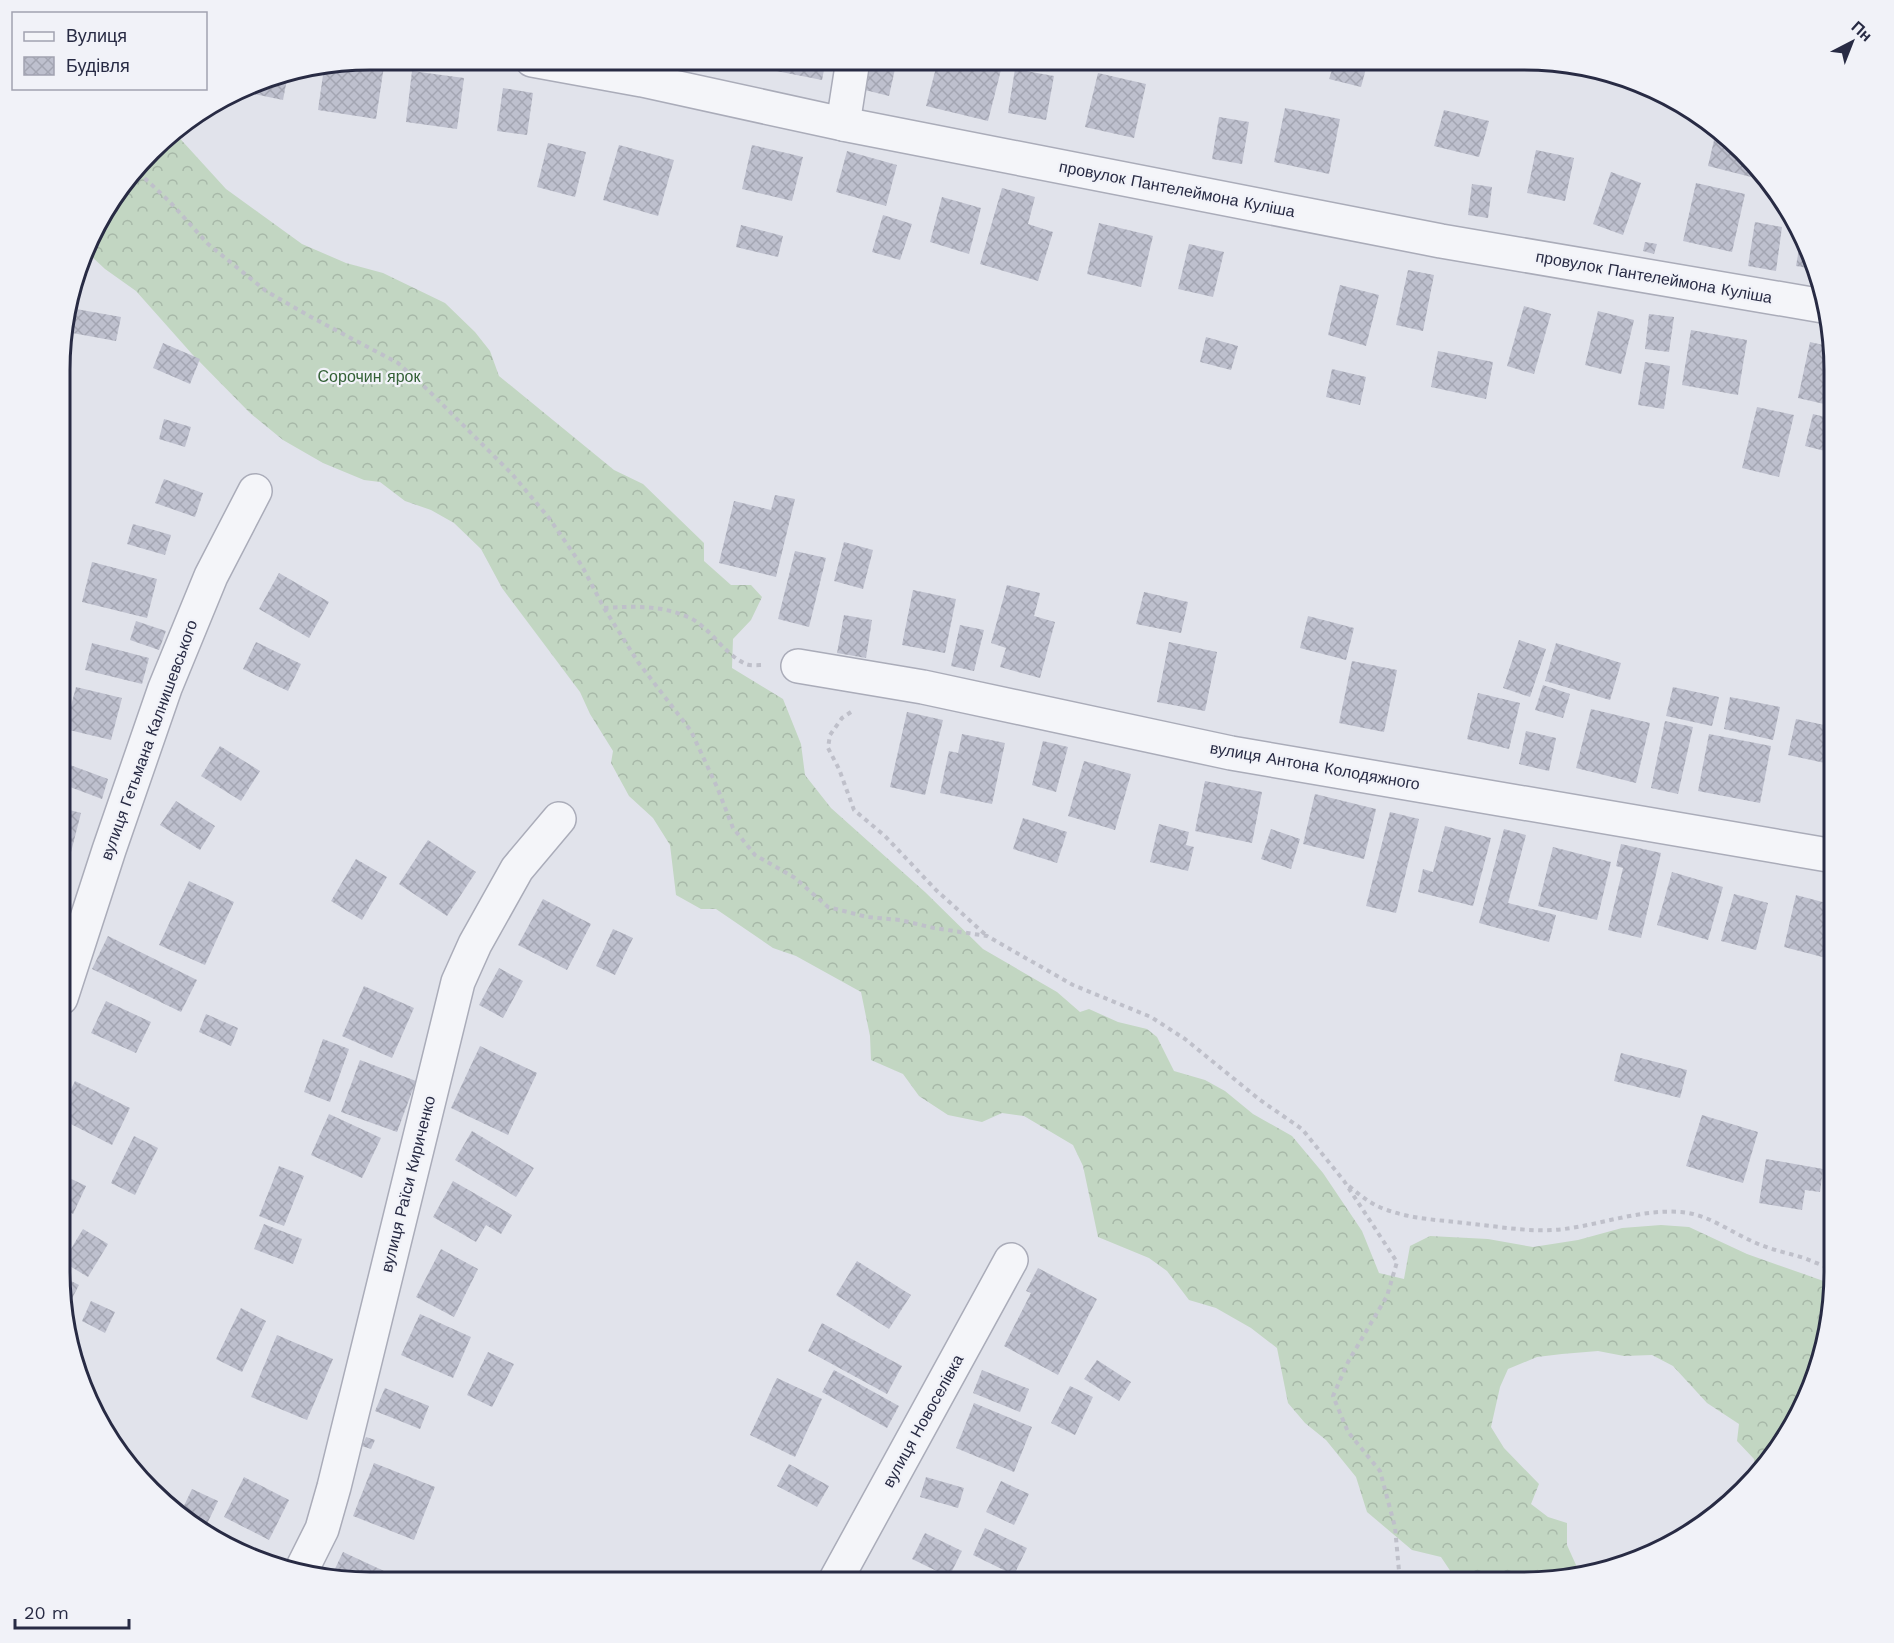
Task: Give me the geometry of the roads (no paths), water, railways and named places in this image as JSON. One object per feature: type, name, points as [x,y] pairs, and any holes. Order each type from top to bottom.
[{"type":"street","name":"провулок Пантелеймона Куліша","points":[[592,71],[843,124],[1440,241],[1816,305]]},
{"type":"street","points":[[843,124],[851,71]]},
{"type":"street","name":"вулиця Гетьмана Калнишевського","points":[[70,970],[165,688],[211,576],[255,490]]},
{"type":"street","name":"вулиця Антона Колодяжного","points":[[798,666],[923,687],[1231,753],[1824,854]]},
{"type":"street","name":"вулиця Раїси Кириченко","points":[[304,1565],[322,1529],[334,1486],[458,982],[480,934],[517,869],[559,819]]},
{"type":"street","name":"вулиця Новоселівка","points":[[840,1572],[1011,1260]]},
{"type":"park label","name":"Сорочин ярок","points":[[369,376]]}]
